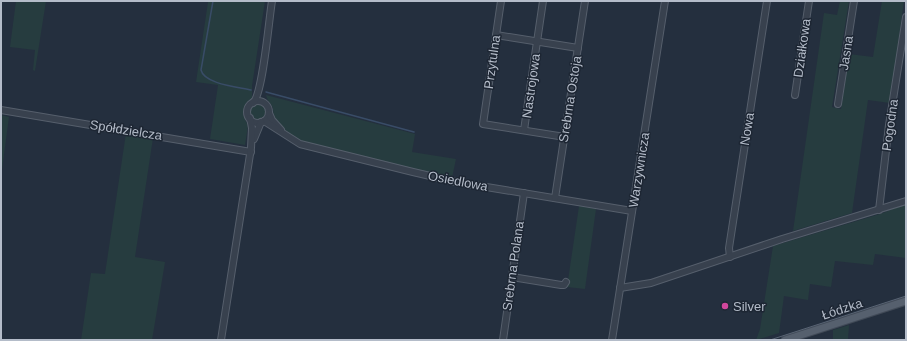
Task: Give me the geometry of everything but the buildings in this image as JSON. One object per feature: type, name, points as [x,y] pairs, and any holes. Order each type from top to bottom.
[{"type":"main road","name":"Łódzka","points":[[785,340],[906,301]]},
{"type":"street","points":[[221,340],[251,150],[252,128],[248,110],[258,96],[272,1]]},
{"type":"street","name":"Przytulna","points":[[501,1],[483,124],[524,130]]},
{"type":"street","name":"Nastrojowa","points":[[524,130],[543,1]]},
{"type":"street","name":"Srebrna Ostoja","points":[[555,198],[585,1]]},
{"type":"street","name":"Warzywnicza","points":[[612,340],[665,1]]},
{"type":"street","name":"Nowa","points":[[730,257],[728,248],[766,1]]},
{"type":"street","name":"Działkowa","points":[[795,95],[809,1]]},
{"type":"street","name":"Jasna","points":[[838,104],[854,1]]},
{"type":"street","name":"Pogodna","points":[[879,210],[889,125],[906,17]]},
{"type":"street","name":"Nastrojowa","points":[[496,35],[578,48]]},
{"type":"street","points":[[251,150],[257,131],[269,113],[263,97],[262,75]]},
{"type":"street","points":[[253,103],[262,102],[267,105]]},
{"type":"street","name":"Spółdzielcza","points":[[1,110],[251,150]]},
{"type":"street","name":"Osiedlowa","points":[[269,113],[272,120],[287,137]]},
{"type":"street","points":[[250,118],[254,122],[263,122]]},
{"type":"street","name":"Osiedlowa","points":[[263,122],[296,143],[304,146],[418,173],[632,211]]},
{"type":"street","points":[[257,131],[262,127],[271,126]]},
{"type":"street","points":[[524,130],[565,137]]},
{"type":"street","name":"Srebrna Polana","points":[[503,340],[524,193]]},
{"type":"street","points":[[620,288],[651,283],[906,201]]},
{"type":"street","points":[[512,277],[561,285],[564,285],[566,282]]},
{"type":"green space","points":[[16,1],[46,1],[35,71],[33,70],[35,50],[10,47]]},
{"type":"green space","points":[[204,1],[265,1],[252,86],[252,98],[246,103],[243,114],[248,126],[245,145],[210,139],[218,85],[196,82],[208,2]]},
{"type":"green space","points":[[840,1],[849,1],[832,107],[841,109],[849,54],[873,57],[882,1],[904,1],[890,103],[868,100],[852,213],[793,231],[824,13],[837,15]]},
{"type":"green space","points":[[266,95],[415,134],[412,152],[456,159],[452,178],[298,141],[276,123],[277,121],[273,118],[272,107]]},
{"type":"green space","points":[[258,104],[264,106],[266,112],[264,118],[258,120],[252,118],[250,112],[252,106]]},
{"type":"green space","points":[[1,115],[9,117],[1,177]]},
{"type":"green space","points":[[126,133],[153,138],[135,257],[165,262],[152,340],[81,340],[91,273],[105,274]]},
{"type":"green space","points":[[906,204],[906,258],[875,254],[873,265],[835,261],[831,287],[810,284],[808,300],[784,296],[779,333],[756,340],[760,329],[773,246],[880,214]]},
{"type":"green space","points":[[579,206],[596,209],[585,289],[567,287]]},
{"type":"green space","points":[[849,325],[848,340],[833,340],[833,330]]},
{"type":"waterway","points":[[213,1],[201,70],[203,75],[215,82],[251,90]]},
{"type":"waterway","points":[[266,92],[414,132]]},
{"type":"tram line","points":[[770,340],[906,296]]},
{"type":"place","name":"Silver","points":[[725,306]]}]
